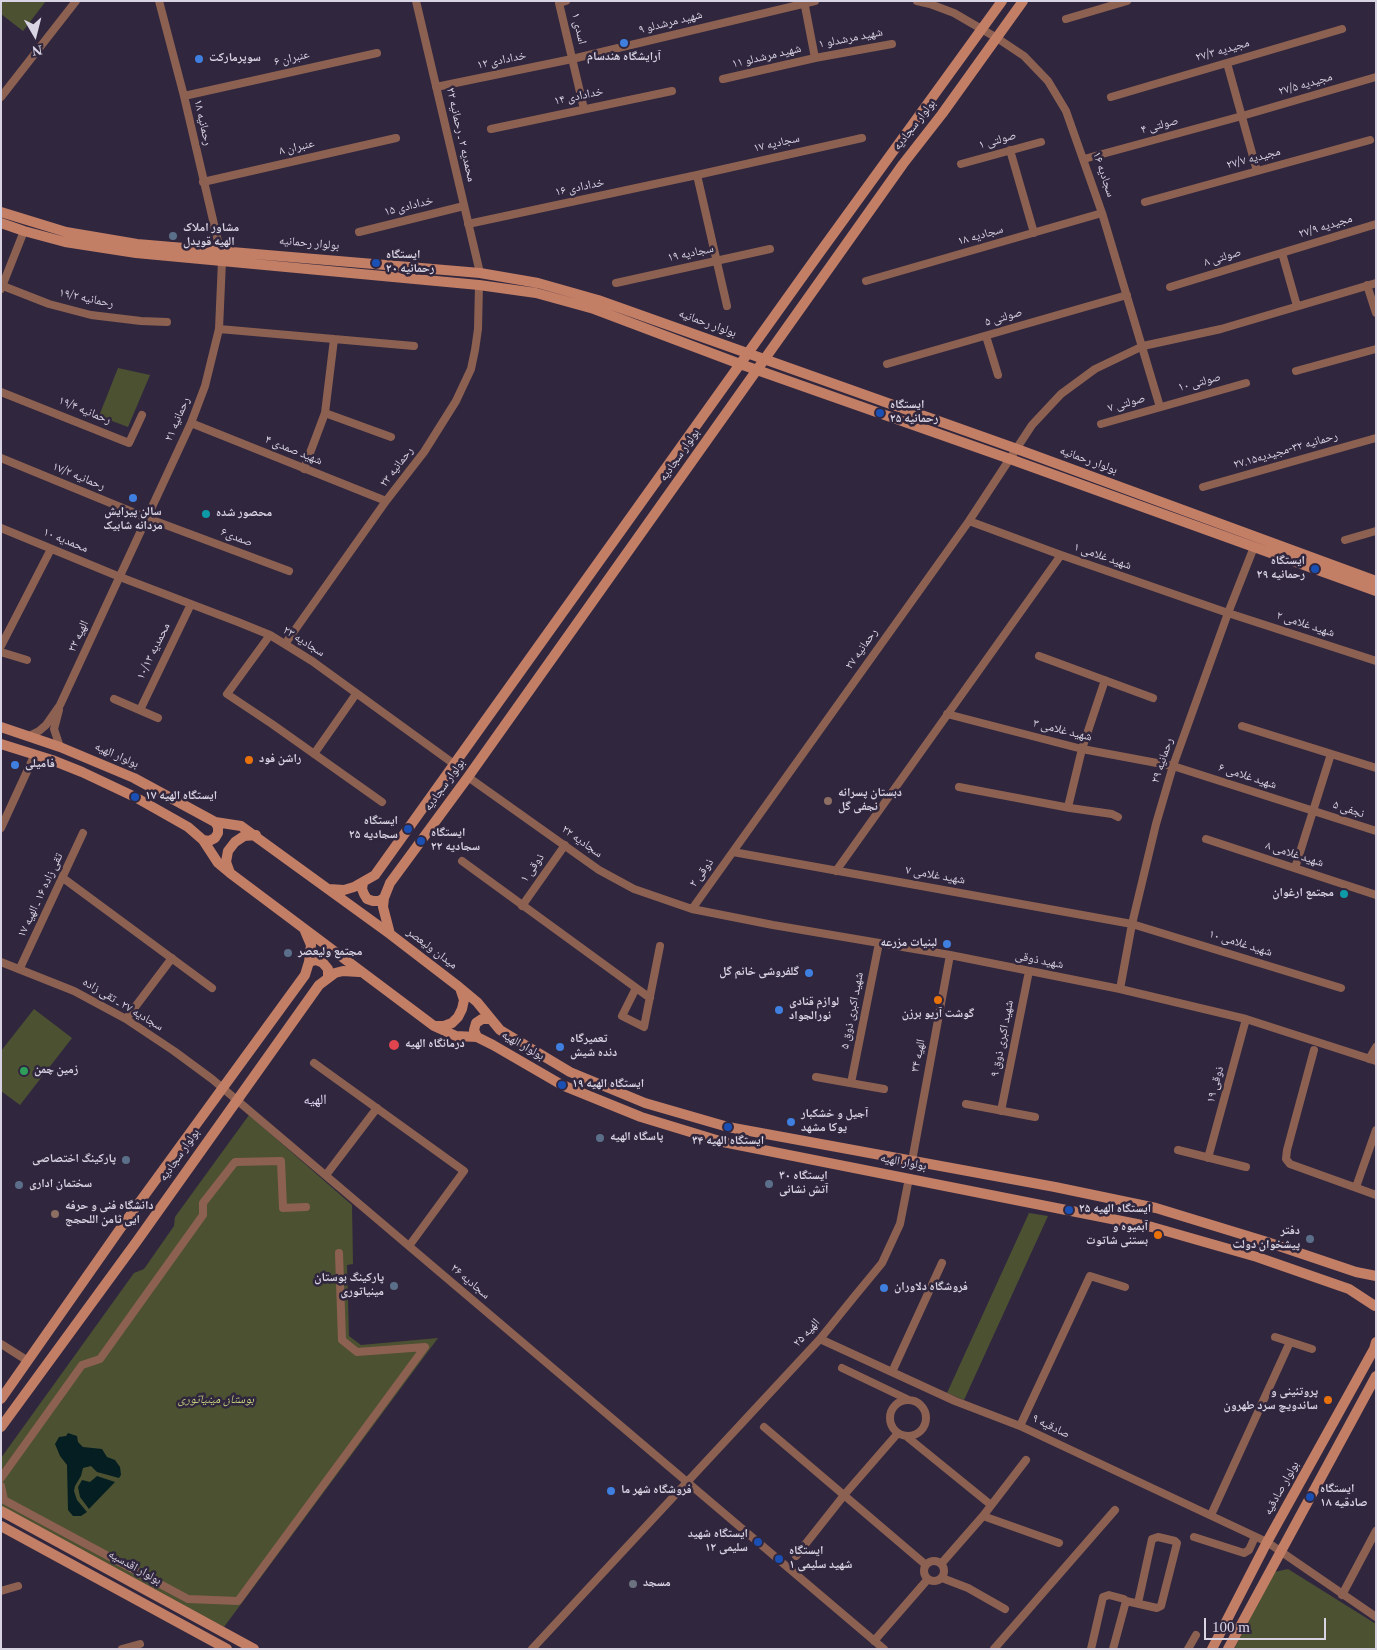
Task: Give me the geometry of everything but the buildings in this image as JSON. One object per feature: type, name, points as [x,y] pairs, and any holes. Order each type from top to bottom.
[{"type":"main road","name":"بولوار سجادیه","points":[[329,889],[344,890],[364,883],[375,874],[1002,1]]},
{"type":"main road","name":"بولوار سجادیه","points":[[384,898],[390,883],[468,777],[903,164],[942,114],[1022,1]]},
{"type":"main road","name":"بولوار رحمانیه","points":[[1,212],[66,232],[137,244],[221,256],[479,284],[536,294],[594,309],[740,364],[1010,459],[1376,581]]},
{"type":"main road","name":"بولوار رحمانیه","points":[[1,223],[24,232],[65,242],[136,253],[221,256],[480,273],[538,283],[598,300],[1017,449],[1376,591]]},
{"type":"main road","name":"بولوار الهیه","points":[[1,727],[60,746],[134,778],[215,822]]},
{"type":"main road","points":[[1,744],[35,754],[82,772],[135,796],[188,827],[203,840],[218,863],[230,873],[434,1026]]},
{"type":"main road","points":[[203,840],[209,841],[215,838],[218,833],[218,827],[215,822]]},
{"type":"main road","name":"میدان ولیعصر","points":[[215,822],[241,826],[256,835],[459,987],[464,1000],[458,1017],[452,1023],[444,1026],[434,1026]]},
{"type":"main road","points":[[230,873],[226,862],[228,851],[234,842],[244,836],[256,835]]},
{"type":"main road","points":[[364,883],[362,889],[367,899],[379,901],[384,898]]},
{"type":"main road","points":[[384,898],[384,914],[390,934]]},
{"type":"main road","name":"بولوار سجادیه","points":[[1,1399],[222,1087],[304,975],[309,962],[311,945],[305,930]]},
{"type":"main road","points":[[309,962],[316,960],[323,963],[328,969],[328,977],[344,971],[360,972]]},
{"type":"main road","name":"بولوار سجادیه","points":[[1,1427],[137,1241],[319,985],[328,977]]},
{"type":"main road","name":"بولوار الهیه","points":[[459,987],[476,1002],[500,1030],[570,1072],[646,1103],[728,1127],[1055,1187],[1156,1208],[1356,1272],[1376,1276]]},
{"type":"main road","points":[[476,1037],[474,1030],[476,1023],[482,1019],[490,1019]]},
{"type":"main road","name":"بولوار الهیه","points":[[434,1026],[456,1036],[476,1037],[494,1045],[562,1085],[641,1117],[723,1142],[1152,1227],[1258,1257],[1349,1290],[1375,1308]]},
{"type":"main road","points":[[910,1178],[912,1161]]},
{"type":"main road","points":[[1375,1308],[1376,1295]]},
{"type":"main road","name":"بولوار صادقیه","points":[[1212,1649],[1268,1542],[1374,1349],[1376,1342]]},
{"type":"main road","points":[[1228,1649],[1376,1376]]},
{"type":"main road","name":"بولوار اقدسیه","points":[[1,1511],[254,1649]]},
{"type":"main road","name":"بولوار اقدسیه","points":[[1,1526],[227,1649]]},
{"type":"street","points":[[1,97],[76,1]]},
{"type":"street","name":"رحمانیه ۱۸","points":[[159,1],[184,96],[221,256]]},
{"type":"street","name":"محمدیه ۲ ـ رحمانیه ۲۲","points":[[416,1],[480,273]]},
{"type":"street","name":"شهید مرشدلو ۹","points":[[572,59],[804,2],[815,1]]},
{"type":"street","name":"سجادیه ۱۶","points":[[917,1],[954,13],[1024,56],[1048,81],[1066,111],[1102,213],[1160,407]]},
{"type":"street","points":[[1066,20],[1127,1]]},
{"type":"street","name":"اسدی ۱","points":[[562,2],[572,59],[584,109]]},
{"type":"street","points":[[804,2],[815,58]]},
{"type":"street","name":"مجیدیه ۲۷/۳","points":[[1111,97],[1342,29]]},
{"type":"street","name":"شهید مرشدلو ۱","points":[[815,58],[892,44]]},
{"type":"street","name":"عنبران ۶","points":[[184,96],[377,53]]},
{"type":"street","name":"شهید مرشدلو ۱۱","points":[[723,79],[815,58]]},
{"type":"street","name":"خدادادی ۱۲","points":[[436,87],[572,59]]},
{"type":"street","points":[[1227,63],[1257,171]]},
{"type":"street","name":"مجیدیه ۲۷/۵","points":[[1242,116],[1376,77]]},
{"type":"street","name":"خدادادی ۱۴","points":[[491,129],[672,91]]},
{"type":"street","name":"صولتی ۴","points":[[1084,159],[1242,116]]},
{"type":"street","name":"عنبران ۸","points":[[203,182],[396,138]]},
{"type":"street","name":"سجادیه ۱۷","points":[[697,175],[862,138]]},
{"type":"street","name":"مجیدیه ۲۷/۷","points":[[1145,202],[1370,140]]},
{"type":"street","name":"صولتی ۱","points":[[961,164],[1041,142]]},
{"type":"street","points":[[1010,150],[1034,233]]},
{"type":"street","points":[[697,175],[727,306]]},
{"type":"street","name":"خدادادی ۱۶","points":[[468,224],[697,175]]},
{"type":"street","name":"خدادادی ۱۵","points":[[359,232],[464,206]]},
{"type":"street","name":"سجادیه ۱۸","points":[[866,281],[1102,213]]},
{"type":"street","name":"مجیدیه ۲۷/۹","points":[[1282,253],[1376,224]]},
{"type":"street","points":[[2,288],[24,232]]},
{"type":"street","name":"سجادیه ۱۹","points":[[616,283],[770,249]]},
{"type":"street","points":[[1282,253],[1297,306]]},
{"type":"street","name":"صولتی ۸","points":[[1170,287],[1282,253]]},
{"type":"street","name":"رحمانیه ۲۱","points":[[120,577],[190,423],[204,386],[219,329],[221,256]]},
{"type":"street","name":"رحمانیه ۲۷","points":[[733,852],[969,521],[1032,425],[1061,394],[1094,369],[1143,346],[1220,329],[1376,283]]},
{"type":"street","name":"رحمانیه ۲۳","points":[[285,644],[424,452],[456,401],[470,369],[475,350],[478,328],[479,284]]},
{"type":"street","points":[[1367,285],[1376,313]]},
{"type":"street","name":"رحمانیه ۱۹/۲","points":[[2,288],[49,304],[91,315],[141,322],[167,322]]},
{"type":"street","name":"صولتی ۵","points":[[888,364],[1127,295]]},
{"type":"street","points":[[219,329],[414,346]]},
{"type":"street","points":[[986,336],[998,375]]},
{"type":"street","points":[[304,469],[325,413],[334,339]]},
{"type":"street","points":[[1296,371],[1376,348]]},
{"type":"street","name":"صولتی ۱۰","points":[[1160,407],[1246,384]]},
{"type":"street","name":"رحمانیه ۱۹/۴","points":[[1,392],[129,442],[142,415]]},
{"type":"street","name":"صولتی ۷","points":[[1101,424],[1160,407]]},
{"type":"street","points":[[325,413],[391,437]]},
{"type":"street","name":"شهید صمدی ۴","points":[[190,423],[386,502]]},
{"type":"street","name":"رحمانیه ۳۲-مجیدیه۲۷.۱۵","points":[[1202,487],[1376,438]]},
{"type":"street","name":"رحمانیه ۱۷/۲","points":[[1,458],[147,518]]},
{"type":"street","name":"صمدی۶","points":[[147,518],[289,571]]},
{"type":"street","name":"شهید غلامی ۱","points":[[969,521],[1228,613]]},
{"type":"street","name":"محمدیه ۱۰","points":[[1,528],[120,577]]},
{"type":"street","points":[[1345,540],[1376,531]]},
{"type":"street","name":"رحمانیه ۲۹","points":[[1120,989],[1132,924],[1156,824],[1173,766],[1228,613],[1256,542]]},
{"type":"street","points":[[1,646],[51,549]]},
{"type":"street","points":[[836,870],[1061,555]]},
{"type":"street","name":"سجادیه ۲۳","points":[[120,577],[270,635],[312,661],[454,764]]},
{"type":"street","name":"الهیه ۲۲","points":[[60,706],[120,577]]},
{"type":"street","name":"محمدیه ۱۰/۱۳","points":[[140,710],[191,604]]},
{"type":"street","name":"شهید غلامی ۲","points":[[1228,613],[1376,661]]},
{"type":"street","points":[[270,635],[227,694],[382,802]]},
{"type":"street","points":[[1,652],[27,660]]},
{"type":"street","points":[[1039,656],[1153,698]]},
{"type":"street","points":[[1068,807],[1082,749],[1105,680]]},
{"type":"street","points":[[314,754],[356,694]]},
{"type":"street","points":[[114,699],[158,718]]},
{"type":"street","points":[[29,736],[46,725],[60,706]]},
{"type":"street","points":[[60,706],[54,729],[60,746]]},
{"type":"street","name":"شهید غلامی ۳","points":[[948,714],[1082,749],[1173,766]]},
{"type":"street","points":[[1242,726],[1376,768]]},
{"type":"street","points":[[1,828],[35,754]]},
{"type":"street","points":[[1295,868],[1331,754]]},
{"type":"street","name":"شهید غلامی ۶","points":[[1173,766],[1314,811]]},
{"type":"street","name":"سجادیه ۲۲","points":[[468,777],[599,870],[634,889],[692,909]]},
{"type":"street","points":[[959,787],[1118,816]]},
{"type":"street","name":"نجفی ۵","points":[[1314,811],[1376,831]]},
{"type":"street","name":"تقی زاده ۱۶ ـ الهیه ۱۷","points":[[20,968],[83,833]]},
{"type":"street","name":"شهید غلامی ۸","points":[[1206,839],[1376,895]]},
{"type":"street","name":"ذوقی ۱","points":[[522,906],[565,845]]},
{"type":"street","name":"شهید غلامی ۷","points":[[733,852],[1132,924]]},
{"type":"street","name":"ذوقی ۲","points":[[692,909],[733,852]]},
{"type":"street","points":[[462,862],[650,998]]},
{"type":"street","points":[[63,878],[212,988]]},
{"type":"street","name":"شهید ذوقی","points":[[692,909],[950,955],[1120,989],[1246,1019],[1373,1060]]},
{"type":"street","name":"شهید غلامی ۱۰","points":[[1132,924],[1341,988]]},
{"type":"street","name":"شهید اکبری ذوق ۵","points":[[851,1083],[879,943]]},
{"type":"street","points":[[636,988],[622,1016],[644,1027],[660,946]]},
{"type":"street","name":"الهیه ۳۴","points":[[912,1161],[950,955]]},
{"type":"street","points":[[126,1019],[172,958]]},
{"type":"street","name":"سجادیه ۲۷ ـ تقی زاده","points":[[1,962],[74,990],[126,1019],[174,1051],[237,1100]]},
{"type":"street","name":"شهید اکبری ذوق ۹","points":[[1001,1111],[1028,972]]},
{"type":"street","name":"ذوقی ۱۹","points":[[1208,1158],[1246,1019]]},
{"type":"street","points":[[1373,1060],[1376,1046]]},
{"type":"street","points":[[1314,1050],[1286,1159],[1290,1164],[1375,1192]]},
{"type":"street","points":[[314,1063],[464,1170],[409,1246]]},
{"type":"street","points":[[816,1077],[884,1089]]},
{"type":"street","name":"سجادیه ۲۶","points":[[237,1100],[686,1483],[788,1566],[884,1649]]},
{"type":"street","points":[[966,1104],[1035,1117]]},
{"type":"street","points":[[326,1176],[377,1108]]},
{"type":"street","points":[[1356,1187],[1376,1130]]},
{"type":"street","points":[[1178,1150],[1246,1167]]},
{"type":"street","points":[[1,1478],[82,1365],[100,1359],[203,1215],[203,1203],[235,1162],[281,1161],[283,1208],[306,1207]]},
{"type":"street","name":"الهیه ۲۵","points":[[532,1649],[820,1340],[882,1263],[900,1224],[910,1178]]},
{"type":"street","points":[[1,1486],[4,1500],[188,1599],[238,1601],[424,1347],[357,1352],[342,1340],[339,1253]]},
{"type":"street","points":[[892,1372],[942,1262]]},
{"type":"street","points":[[1020,1426],[1090,1276],[1125,1286]]},
{"type":"street","points":[[1275,1337],[1312,1349]]},
{"type":"street","name":"صادقیه ۹","points":[[820,1340],[955,1401],[1020,1426],[1268,1542],[1376,1617]]},
{"type":"street","points":[[1210,1515],[1290,1342]]},
{"type":"street","points":[[1,1344],[28,1361]]},
{"type":"street","points":[[842,1368],[918,1403],[924,1410],[926,1419],[923,1428],[916,1434],[906,1436]]},
{"type":"street","points":[[909,1400],[900,1402],[893,1408],[890,1416],[892,1426],[991,1505]]},
{"type":"street","points":[[764,1427],[845,1494],[926,1565]]},
{"type":"street","points":[[796,1556],[845,1494],[898,1432]]},
{"type":"street","points":[[941,1564],[983,1516],[1026,1460]]},
{"type":"street","points":[[994,1649],[1115,1510]]},
{"type":"street","points":[[983,1516],[1059,1543]]},
{"type":"street","points":[[1342,1595],[1376,1531]]},
{"type":"street","points":[[1091,1649],[1103,1597],[1109,1595],[1126,1601],[1157,1608],[1161,1606],[1177,1543],[1175,1541],[1158,1536],[1152,1539],[1138,1603]]},
{"type":"street","points":[[1194,1537],[1244,1553],[1249,1550],[1255,1537]]},
{"type":"street","points":[[934,1561],[941,1564],[945,1571],[942,1578],[935,1582],[928,1579],[924,1572],[926,1565],[934,1561]]},
{"type":"street","points":[[942,1578],[968,1588],[1004,1609]]},
{"type":"street","points":[[874,1641],[928,1579]]},
{"type":"street","points":[[1,1591],[18,1586]]},
{"type":"street","points":[[1113,1649],[1126,1601]]},
{"type":"street","points":[[1188,1649],[1196,1635]]},
{"type":"street","points":[[122,1649],[140,1644]]},
{"type":"green space","points":[[1,1],[46,1],[23,31],[1,14]]},
{"type":"green space","points":[[118,368],[150,375],[128,427],[99,416]]},
{"type":"green space","name":"زمین چمن","points":[[34,1009],[72,1038],[20,1105],[1,1091],[1,1051]]},
{"type":"green space","name":"بوستان مینیاتوری","points":[[249,1115],[352,1205],[353,1264],[347,1265],[349,1336],[361,1345],[438,1338],[224,1627],[1,1508],[1,1458],[134,1273],[144,1269],[174,1226],[175,1217]]},
{"type":"green space","points":[[1029,1213],[1048,1216],[964,1400],[947,1393]]},
{"type":"green space","points":[[1288,1569],[1376,1624],[1376,1649],[1234,1649],[1274,1572]]},
{"type":"shaded area","points":[[68,1433],[77,1436],[78,1442],[83,1447],[102,1449],[107,1457],[115,1460],[120,1467],[121,1475],[119,1478],[97,1472],[91,1466],[83,1468],[74,1491],[77,1500],[87,1512],[81,1516],[73,1516],[68,1510],[67,1465],[60,1456],[55,1444],[59,1437],[66,1436]]},
{"type":"shaded area","points":[[97,1476],[115,1482],[89,1509],[80,1497],[78,1487],[82,1480],[90,1482]]},
{"type":"place","name":"آرایشگاه هندسام","points":[[624,43]]},
{"type":"place","name":"سوپرمارکت","points":[[199,59]]},
{"type":"place","name":"مشاور املاک الهیه قویدل","points":[[173,236]]},
{"type":"place","name":"ایستگاه رحمانیه ۲۰","points":[[376,263]]},
{"type":"place","name":"ایستگاه رحمانیه ۲۵","points":[[880,413]]},
{"type":"place","name":"سالن پیرایش مردانه شابیک","points":[[133,498]]},
{"type":"place","name":"محصور شده","points":[[206,514]]},
{"type":"place","name":"ایستگاه رحمانیه ۲۹","points":[[1315,569]]},
{"type":"place","name":"راشن فود","points":[[249,760]]},
{"type":"place","name":"فامیلی","points":[[15,765]]},
{"type":"place","name":"ایستگاه الهیه ۱۷","points":[[135,797]]},
{"type":"place","name":"دبستان پسرانه نجفی گل","points":[[828,801]]},
{"type":"place","name":"ایستگاه سجادیه ۲۵","points":[[408,829]]},
{"type":"place","name":"ایستگاه سجادیه ۲۲","points":[[421,841]]},
{"type":"place","name":"مجتمع ارغوان","points":[[1344,894]]},
{"type":"place","name":"لبنیات مزرعه","points":[[947,944]]},
{"type":"place","name":"مجتمع ولیعصر","points":[[288,953]]},
{"type":"place","name":"گلفروشی خانم گل","points":[[809,973]]},
{"type":"place","name":"گوشت آریو برزن","points":[[938,1000]]},
{"type":"place","name":"لوازم قنادی نورالجواد","points":[[779,1010]]},
{"type":"place","name":"درمانگاه الهیه","points":[[394,1045]]},
{"type":"place","name":"تعمیرگاه دنده شیش","points":[[560,1047]]},
{"type":"place","name":"زمین چمن","points":[[24,1071]]},
{"type":"place","name":"ایستگاه الهیه ۱۹","points":[[562,1085]]},
{"type":"place","name":"آجیل و خشکبار یوکا مشهد","points":[[791,1122]]},
{"type":"place","name":"ایستگاه الهیه ۳۴","points":[[728,1127]]},
{"type":"place","name":"پاسگاه الهیه","points":[[600,1138]]},
{"type":"place","name":"پارکینگ اختصاصی","points":[[126,1160]]},
{"type":"place","name":"ایستگاه ۳۰ آتش نشانی","points":[[769,1184]]},
{"type":"place","name":"سختمان اداری","points":[[19,1185]]},
{"type":"place","name":"ایستگاه الهیه ۲۵","points":[[1069,1210]]},
{"type":"place","name":"دانشگاه فنی و حرفه ایی ثامن اللحجج","points":[[55,1214]]},
{"type":"place","name":"آبمیوه و بستنی شاتوت","points":[[1158,1235]]},
{"type":"place","name":"دفتر پیشخوان دولت","points":[[1310,1239]]},
{"type":"place","name":"پارکینگ بوستان مینیاتوری","points":[[394,1286]]},
{"type":"place","name":"فروشگاه دلاوران","points":[[884,1288]]},
{"type":"place","name":"پروتئینی و ساندویچ سرد طهرون","points":[[1328,1400]]},
{"type":"place","name":"فروشگاه شهر ما","points":[[611,1491]]},
{"type":"place","name":"ایستگاه صادقیه ۱۸","points":[[1310,1497]]},
{"type":"place","name":"ایستگاه شهید سلیمی ۱۲","points":[[758,1542]]},
{"type":"place","name":"ایستگاه شهید سلیمی ۱","points":[[779,1559]]},
{"type":"place","name":"مسجد","points":[[633,1584]]},
{"type":"district","name":"الهیه","points":[[315,1102]]}]
